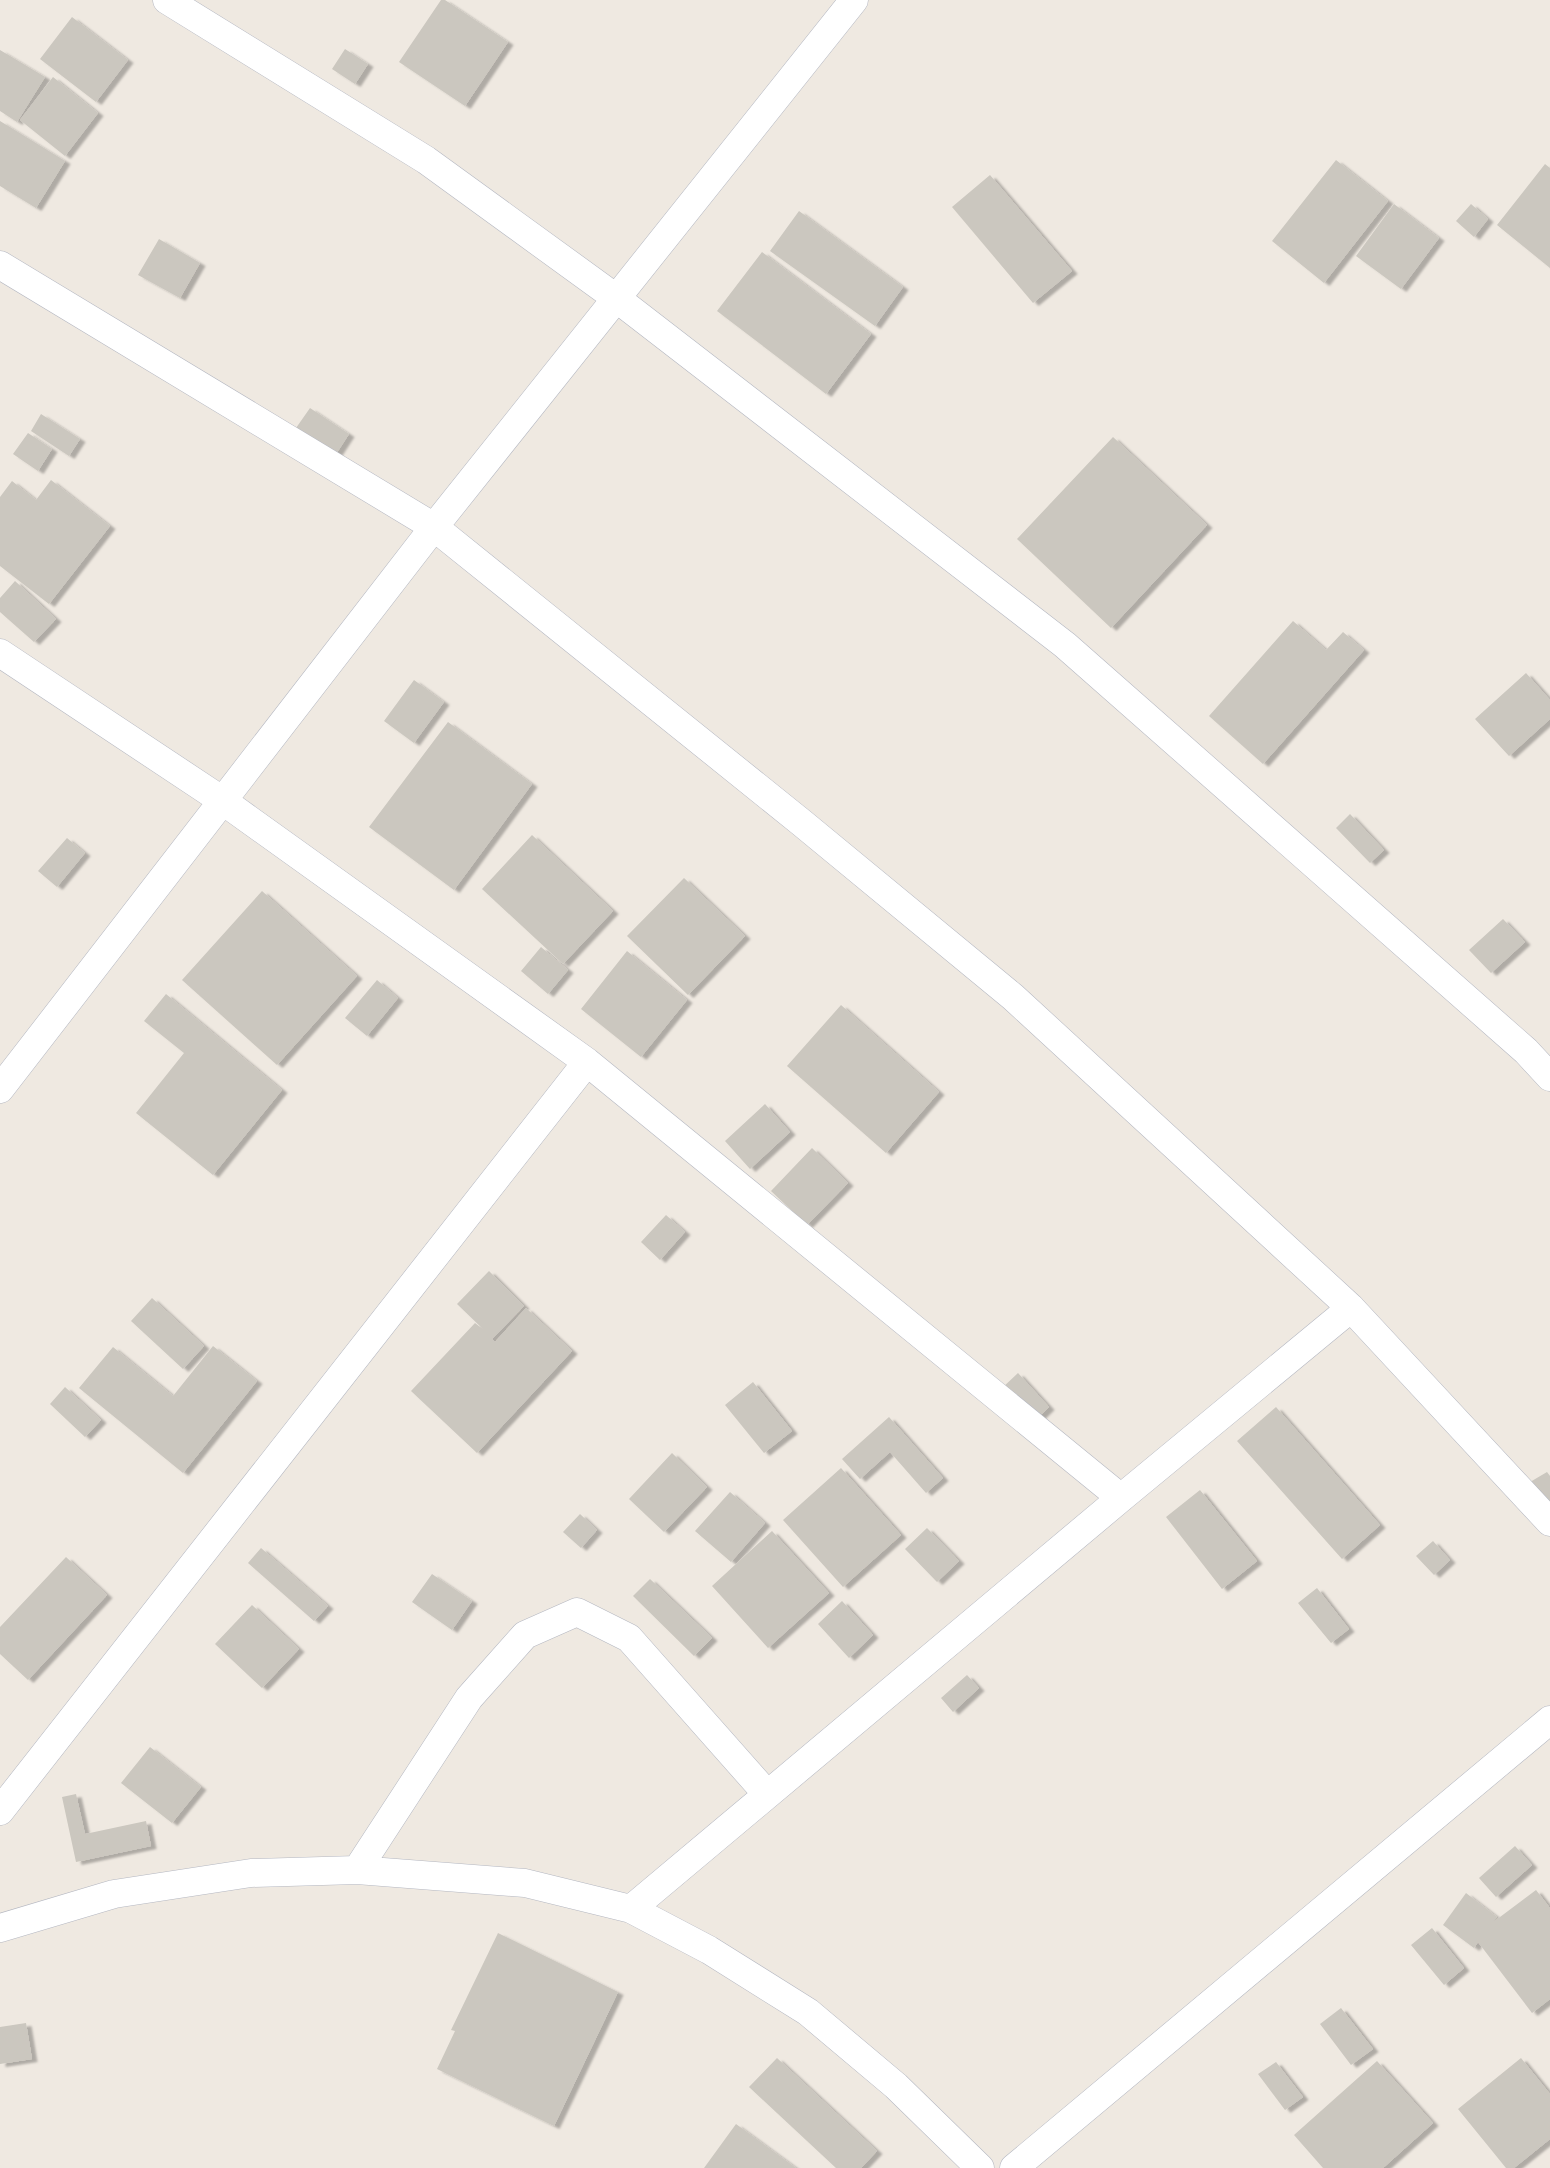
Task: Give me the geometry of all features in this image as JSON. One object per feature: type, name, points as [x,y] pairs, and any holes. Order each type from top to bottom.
[{"type":"street","points":[[167,0],[426,160],[616,298],[1065,645],[1526,1051],[1550,1077]]},
{"type":"street","points":[[0,1089],[434,528],[854,0]]},
{"type":"street","points":[[0,265],[434,528],[802,823],[1013,996],[1351,1308],[1550,1522]]},
{"type":"street","points":[[0,653],[223,801],[587,1062],[1121,1498]]},
{"type":"street","points":[[0,1811],[587,1062]]},
{"type":"street","points":[[631,1909],[1121,1498],[1351,1308]]},
{"type":"street","points":[[357,1870],[469,1698],[525,1635],[577,1612],[629,1638],[768,1794]]},
{"type":"street","points":[[1014,2168],[1550,1720]]},
{"type":"street","points":[[0,1928],[114,1894],[251,1873],[357,1870],[525,1883],[631,1909],[709,1950],[808,2012],[896,2086],[980,2168]]},
{"type":"building","points":[[441,0],[445,0],[508,42],[465,106],[399,62]]},
{"type":"building","points":[[72,17],[128,60],[96,102],[40,59]]},
{"type":"building","points":[[345,49],[368,64],[355,84],[332,69]]},
{"type":"building","points":[[0,50],[45,77],[17,122],[0,111]]},
{"type":"building","points":[[53,77],[98,113],[65,156],[20,120]]},
{"type":"building","points":[[0,121],[65,161],[36,208],[0,186]]},
{"type":"building","points":[[1336,160],[1388,201],[1324,283],[1272,241]]},
{"type":"building","points":[[1545,164],[1550,168],[1550,268],[1497,225]]},
{"type":"building","points":[[990,175],[1072,271],[1033,303],[952,207]]},
{"type":"building","points":[[1394,204],[1439,238],[1401,289],[1356,256]]},
{"type":"building","points":[[1471,204],[1488,219],[1474,237],[1456,221]]},
{"type":"building","points":[[799,211],[903,287],[875,326],[770,251]]},
{"type":"building","points":[[159,239],[200,263],[180,298],[138,275]]},
{"type":"building","points":[[762,252],[871,334],[826,394],[717,311]]},
{"type":"building","points":[[310,408],[349,434],[336,454],[296,428]]},
{"type":"building","points":[[41,414],[80,439],[69,456],[31,431]]},
{"type":"building","points":[[28,433],[52,449],[38,471],[13,454]]},
{"type":"building","points":[[1113,437],[1207,525],[1111,628],[1017,539]]},
{"type":"building","points":[[51,480],[110,526],[49,604],[0,566],[0,497],[12,481],[36,500]]},
{"type":"building","points":[[15,581],[56,619],[34,642],[0,612],[0,598]]},
{"type":"building","points":[[1293,621],[1326,650],[1343,632],[1364,650],[1263,764],[1209,716]]},
{"type":"building","points":[[1526,673],[1550,700],[1550,719],[1509,756],[1475,719]]},
{"type":"building","points":[[414,680],[444,702],[414,743],[384,721]]},
{"type":"building","points":[[448,722],[532,784],[454,890],[369,827]]},
{"type":"building","points":[[1350,814],[1384,850],[1370,863],[1336,828]]},
{"type":"building","points":[[532,835],[613,911],[563,964],[482,889]]},
{"type":"building","points":[[67,838],[85,853],[57,887],[38,871]]},
{"type":"building","points":[[684,878],[745,936],[688,995],[627,936]]},
{"type":"building","points":[[262,891],[357,976],[277,1065],[182,980]]},
{"type":"building","points":[[1503,919],[1525,942],[1491,973],[1469,950]]},
{"type":"building","points":[[541,947],[568,970],[548,994],[521,971]]},
{"type":"building","points":[[627,951],[687,1000],[641,1057],[581,1009]]},
{"type":"building","points":[[377,980],[398,998],[367,1036],[345,1018]]},
{"type":"building","points":[[166,994],[282,1090],[213,1175],[136,1113],[184,1053],[144,1021]]},
{"type":"building","points":[[841,1005],[939,1092],[886,1153],[787,1066]]},
{"type":"building","points":[[765,1104],[790,1132],[750,1169],[725,1141]]},
{"type":"building","points":[[812,1148],[848,1183],[807,1225],[771,1191]]},
{"type":"building","points":[[666,1215],[685,1232],[660,1260],[641,1242]]},
{"type":"building","points":[[489,1271],[524,1306],[492,1339],[495,1342],[526,1308],[572,1351],[477,1453],[411,1391],[475,1323],[484,1330],[457,1304]]},
{"type":"building","points":[[152,1298],[204,1346],[183,1369],[131,1321]]},
{"type":"building","points":[[213,1346],[257,1381],[183,1473],[79,1388],[113,1347],[173,1396]]},
{"type":"building","points":[[1018,1373],[1049,1407],[1033,1423],[1001,1389]]},
{"type":"building","points":[[753,1382],[792,1431],[764,1453],[725,1405]]},
{"type":"building","points":[[65,1387],[101,1420],[85,1437],[50,1404]]},
{"type":"building","points":[[1276,1407],[1380,1525],[1342,1559],[1237,1441]]},
{"type":"building","points":[[889,1417],[943,1478],[926,1493],[890,1452],[860,1479],[842,1459]]},
{"type":"building","points":[[672,1453],[707,1487],[664,1532],[629,1499]]},
{"type":"building","points":[[841,1468],[901,1535],[843,1587],[783,1520]]},
{"type":"building","points":[[1547,1472],[1550,1476],[1550,1502],[1525,1485]]},
{"type":"building","points":[[1200,1490],[1257,1561],[1222,1589],[1166,1517]]},
{"type":"building","points":[[730,1492],[765,1523],[731,1562],[695,1531]]},
{"type":"building","points":[[580,1514],[597,1530],[581,1548],[563,1532]]},
{"type":"building","points":[[927,1528],[959,1561],[937,1582],[905,1549]]},
{"type":"building","points":[[772,1531],[829,1593],[768,1648],[712,1586]]},
{"type":"building","points":[[1433,1541],[1450,1560],[1434,1575],[1416,1556]]},
{"type":"building","points":[[261,1548],[328,1606],[314,1621],[248,1563]]},
{"type":"building","points":[[66,1557],[107,1595],[28,1680],[0,1654],[0,1627]]},
{"type":"building","points":[[432,1574],[472,1601],[452,1630],[412,1602]]},
{"type":"building","points":[[650,1579],[712,1638],[694,1656],[633,1596]]},
{"type":"building","points":[[1317,1588],[1349,1629],[1331,1643],[1298,1603]]},
{"type":"building","points":[[842,1601],[873,1635],[849,1658],[818,1624]]},
{"type":"building","points":[[252,1605],[299,1649],[262,1688],[215,1644]]},
{"type":"building","points":[[967,1675],[979,1688],[953,1712],[941,1698]]},
{"type":"building","points":[[150,1747],[201,1787],[172,1823],[121,1783]]},
{"type":"building","points":[[76,1794],[85,1834],[146,1821],[151,1846],[76,1862],[62,1797]]},
{"type":"building","points":[[1515,1846],[1532,1865],[1496,1897],[1479,1878]]},
{"type":"building","points":[[1536,1890],[1550,1908],[1550,1999],[1532,2013],[1478,1942],[1474,1948],[1443,1925],[1466,1893],[1497,1917],[1492,1923]]},
{"type":"building","points":[[1432,1928],[1464,1968],[1444,1985],[1411,1945]]},
{"type":"building","points":[[498,1933],[618,1992],[554,2126],[437,2069],[455,2031],[451,2030]]},
{"type":"building","points":[[1341,2008],[1373,2049],[1351,2065],[1320,2024]]},
{"type":"building","points":[[26,2023],[32,2059],[0,2064],[0,2027]]},
{"type":"building","points":[[777,2058],[877,2151],[861,2168],[836,2168],[749,2087]]},
{"type":"building","points":[[1521,2058],[1550,2094],[1550,2139],[1514,2168],[1506,2168],[1458,2109]]},
{"type":"building","points":[[1377,2061],[1433,2123],[1383,2168],[1323,2168],[1294,2135]]},
{"type":"building","points":[[1276,2062],[1303,2097],[1285,2110],[1258,2074]]},
{"type":"building","points":[[736,2124],[796,2168],[704,2168]]}]
